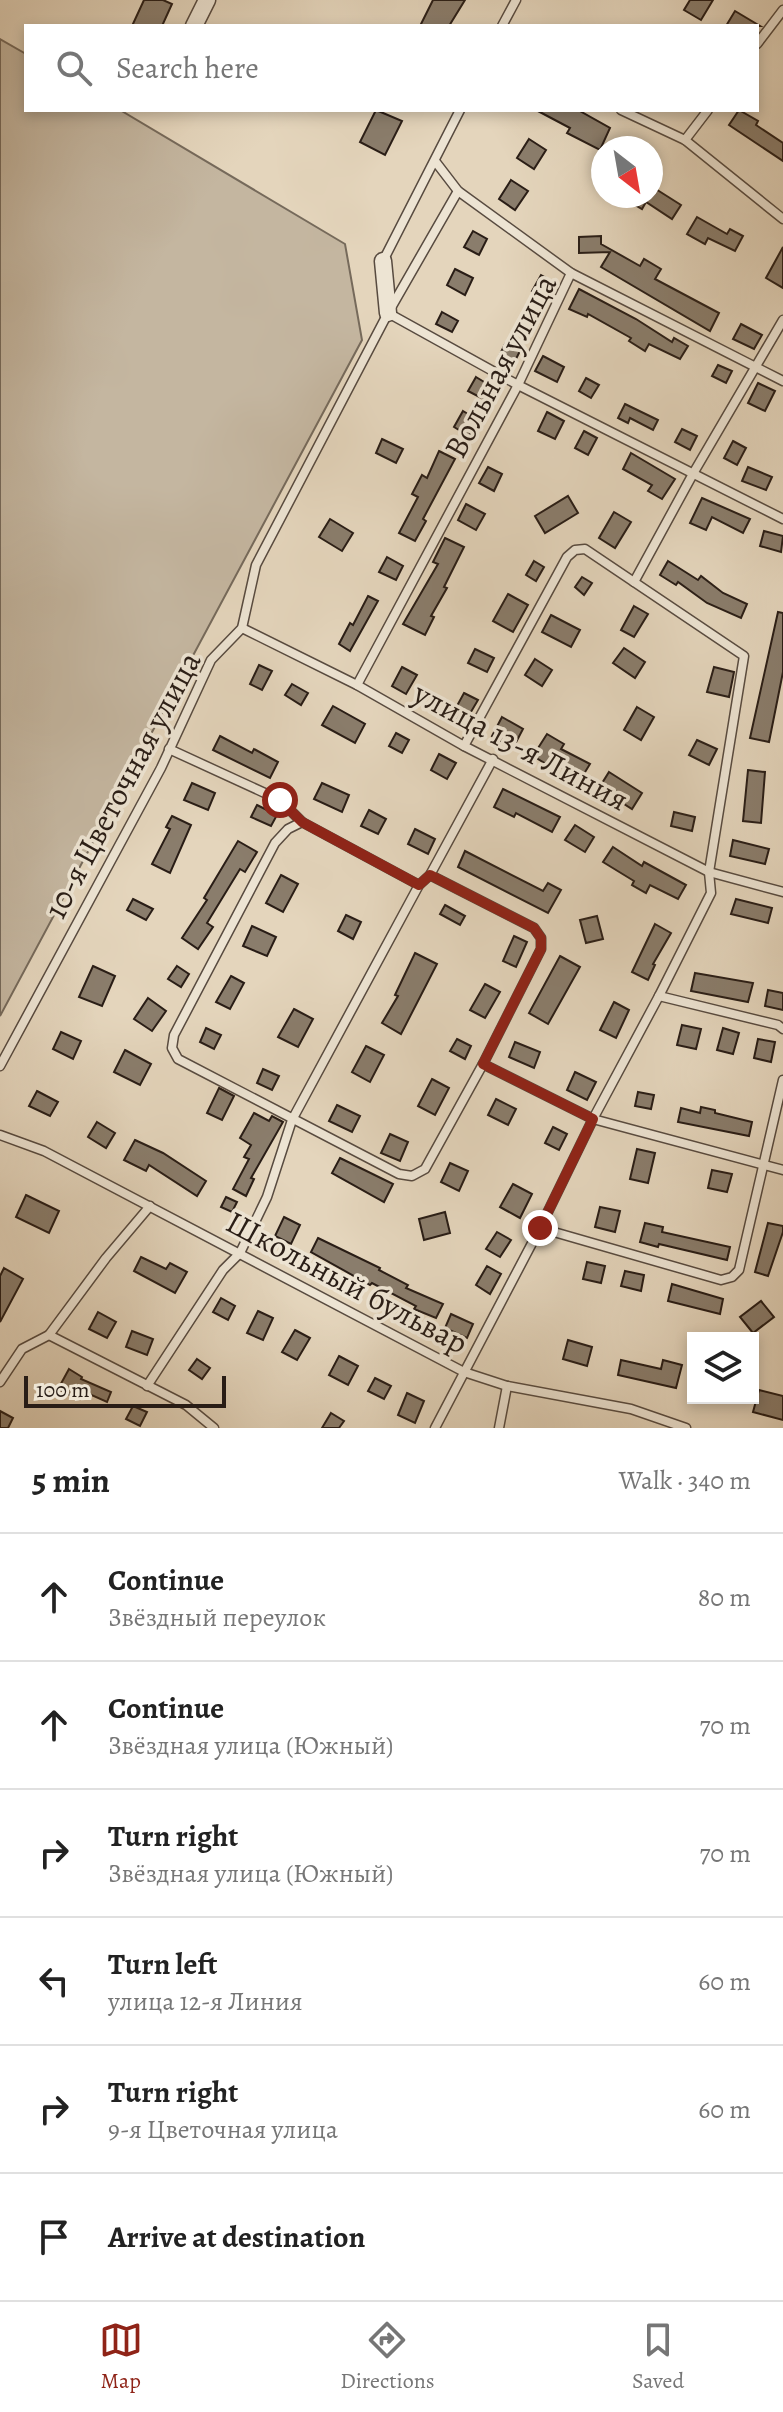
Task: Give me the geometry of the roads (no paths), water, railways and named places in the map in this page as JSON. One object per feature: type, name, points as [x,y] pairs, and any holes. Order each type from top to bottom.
[{"type":"street","points":[[195,24],[207,0]]},
{"type":"street","points":[[383,261],[388,313]]},
{"type":"lane","points":[[503,24],[516,0]]},
{"type":"lane","points":[[759,41],[782,12]]},
{"type":"lane","points":[[383,261],[459,112]]},
{"type":"lane","points":[[625,112],[685,140],[783,219]]},
{"type":"lane","points":[[685,140],[706,112]]},
{"type":"lane","points":[[435,161],[458,191],[571,273]]},
{"type":"lane","points":[[242,628],[256,565],[388,313],[458,191]]},
{"type":"lane","name":"Вольная улица","points":[[357,685],[518,385],[571,273],[783,381]]},
{"type":"lane","points":[[388,313],[518,385],[783,519]]},
{"type":"lane","points":[[634,582],[783,320]]},
{"type":"lane","points":[[435,1428],[711,893],[709,872],[744,656],[585,549],[575,550],[567,557],[464,746]]},
{"type":"lane","name":"улица 13-я Линия","points":[[242,628],[357,685],[464,746],[709,872],[783,892]]},
{"type":"lane","name":"10-я Цветочная улица","points":[[0,1066],[169,749],[211,660],[242,628]]},
{"type":"lane","points":[[169,749],[280,800],[302,822],[419,885]]},
{"type":"lane","points":[[147,1386],[223,1270],[240,1253],[267,1197],[292,1120],[419,885],[430,875],[493,759]]},
{"type":"lane","points":[[302,822],[288,829],[275,843],[174,1035],[172,1048],[178,1059],[292,1120],[399,1174],[412,1176],[425,1169],[541,949],[541,938],[534,928],[430,875]]},
{"type":"lane","points":[[659,996],[778,1025],[783,1029]]},
{"type":"lane","points":[[483,1064],[593,1119],[783,1170]]},
{"type":"lane","points":[[540,1228],[721,1280],[732,1277],[739,1270],[783,1080]]},
{"type":"lane","name":"Школьный бульвар","points":[[0,1135],[44,1151],[464,1372],[507,1386],[631,1409],[686,1428]]},
{"type":"lane","points":[[0,1382],[22,1349],[49,1335],[106,1258],[150,1206]]},
{"type":"lane","points":[[49,1335],[186,1405],[214,1428]]},
{"type":"lane","points":[[499,1428],[507,1386]]}]
